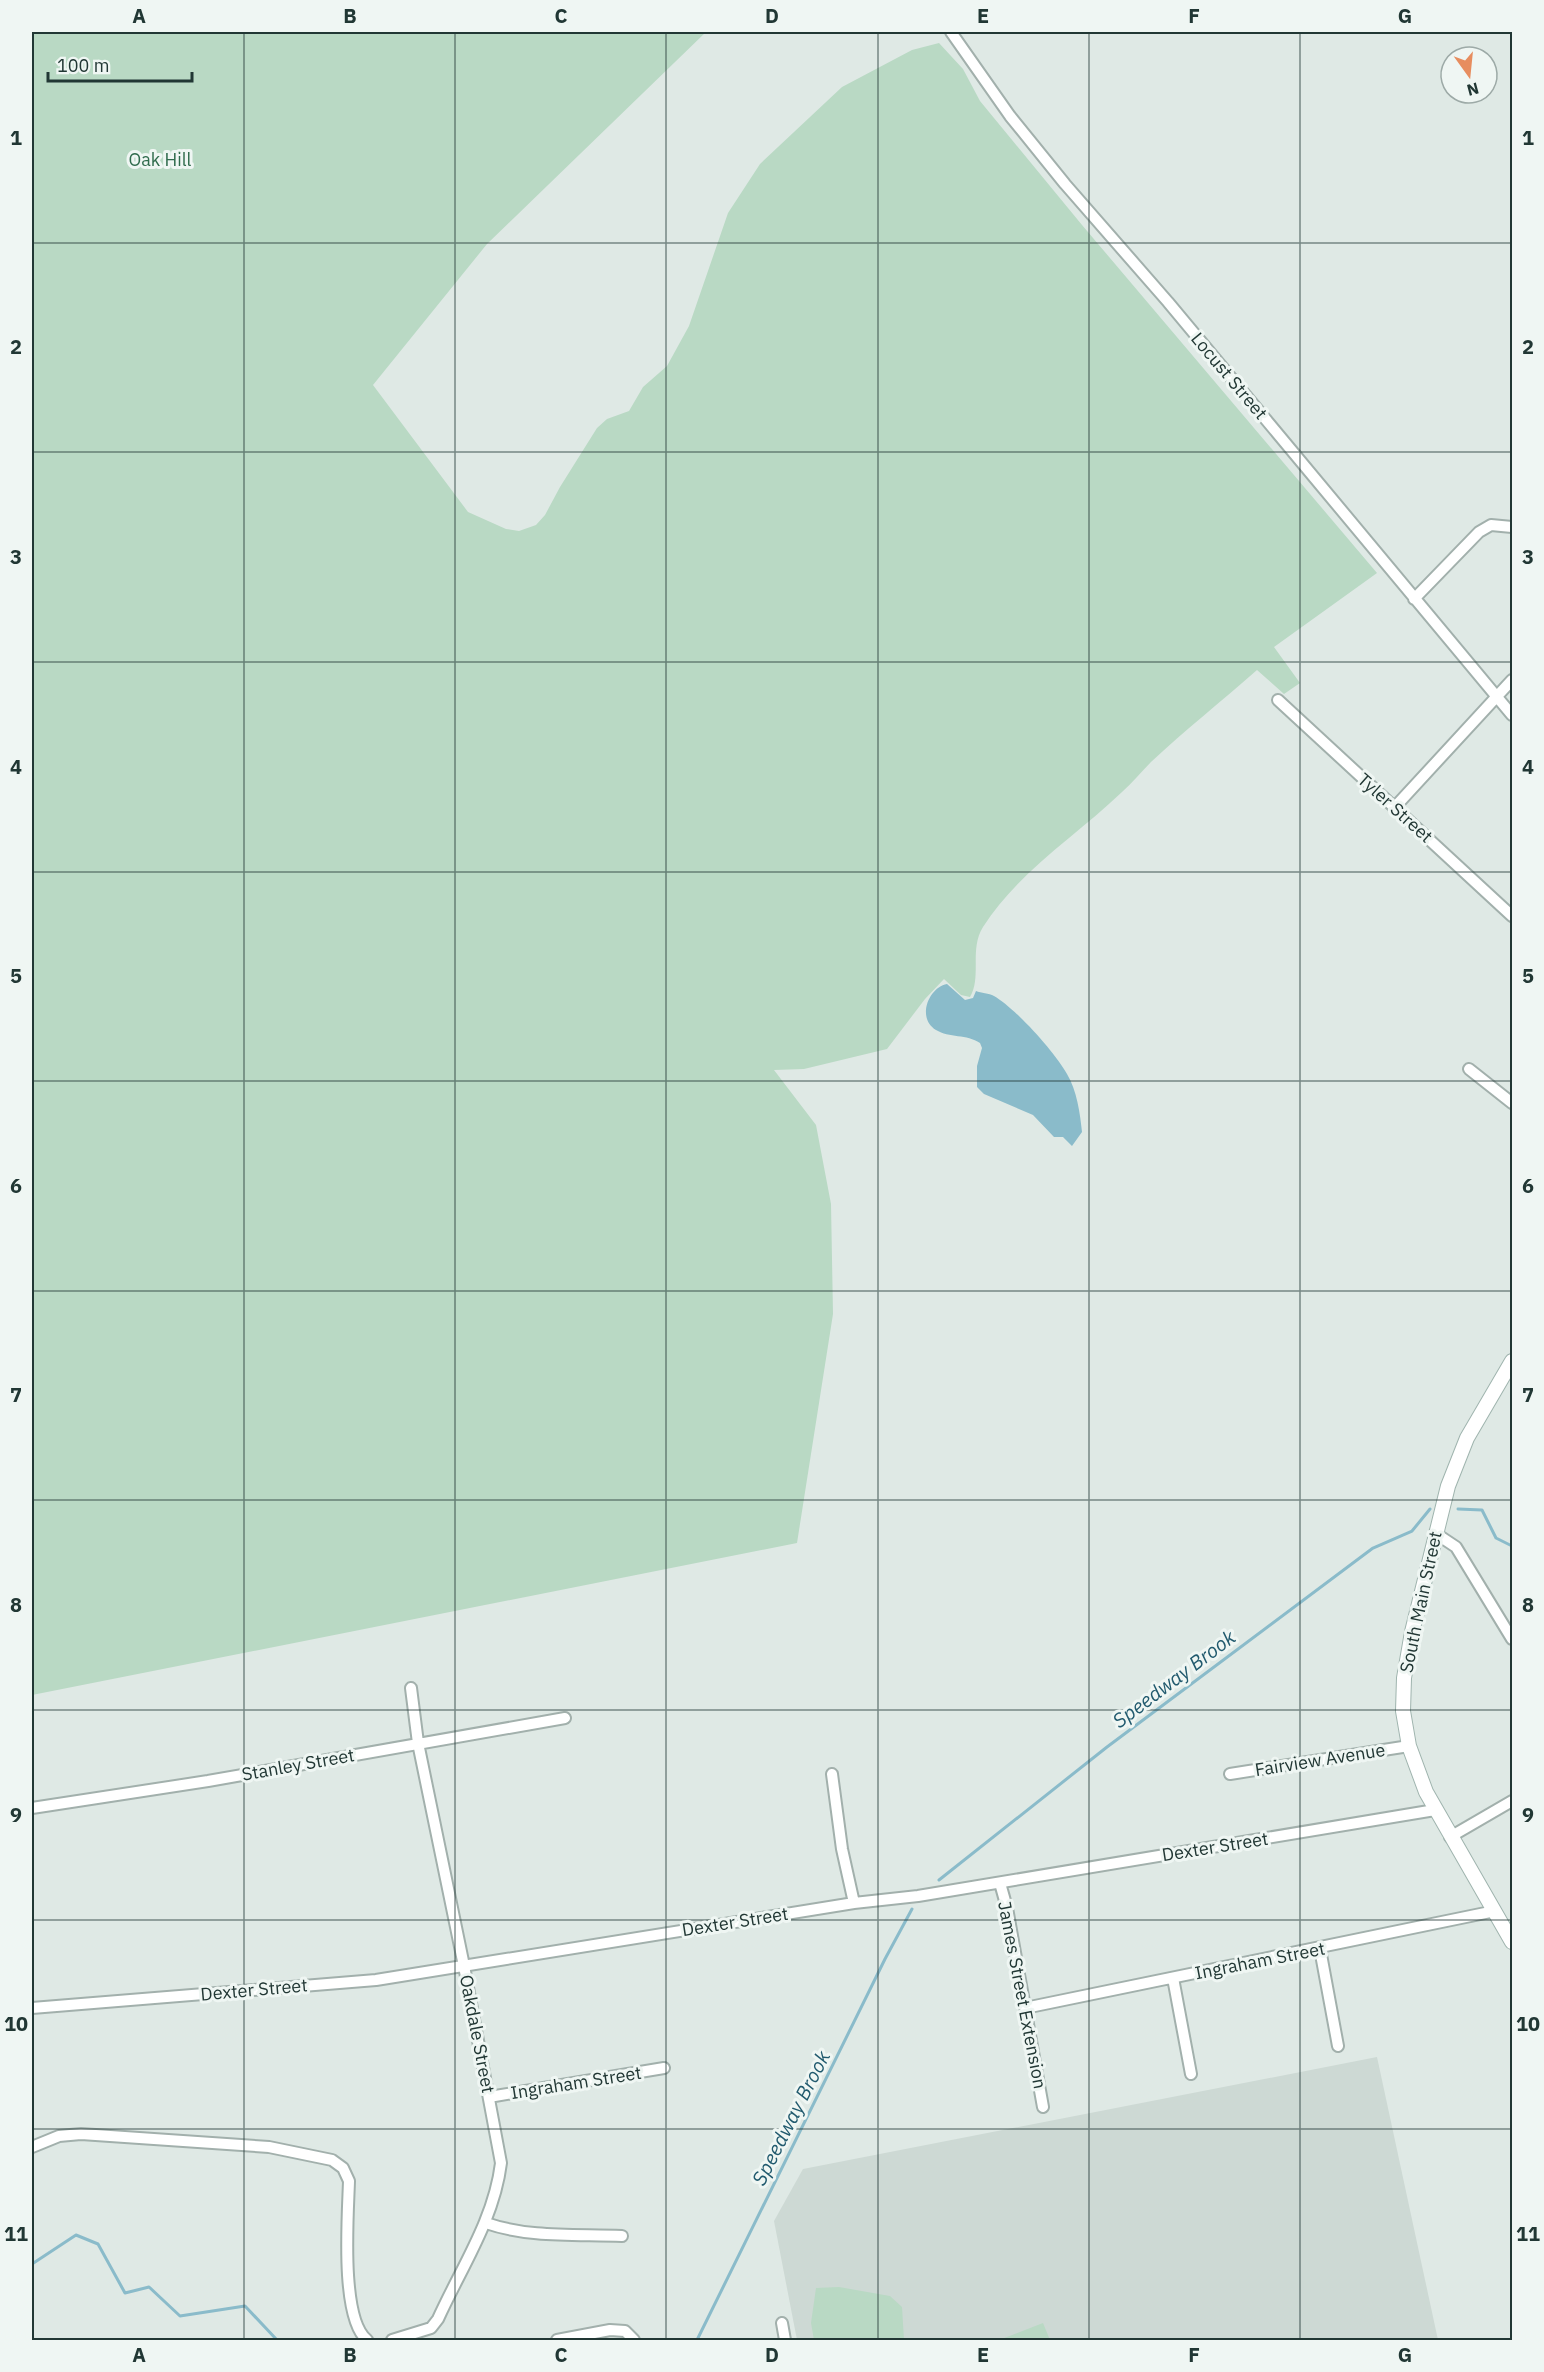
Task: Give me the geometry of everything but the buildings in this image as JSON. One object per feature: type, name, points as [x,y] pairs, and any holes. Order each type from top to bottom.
[{"type":"main road","name":"South Main Street","points":[[1512,1360],[1467,1438],[1451,1475],[1419,1594],[1404,1678],[1403,1711],[1409,1746],[1417,1772],[1450,1837],[1512,1942]]},
{"type":"street","name":"Locust Street","points":[[951,32],[1010,116],[1065,184],[1154,285],[1512,715]]},
{"type":"street","points":[[1414,599],[1479,532],[1491,525],[1502,524],[1512,527]]},
{"type":"street","points":[[1394,808],[1512,680]]},
{"type":"street","name":"Tyler Street","points":[[1278,700],[1512,916]]},
{"type":"street","points":[[1469,1069],[1512,1103]]},
{"type":"street","points":[[1435,1533],[1456,1547],[1512,1639]]},
{"type":"street","name":"Oakdale Street","points":[[392,2340],[431,2328],[486,2223],[498,2184],[501,2163],[464,1966],[418,1743],[411,1688]]},
{"type":"street","name":"Stanley Street","points":[[32,1808],[208,1781],[565,1718]]},
{"type":"street","name":"Fairview Avenue","points":[[1230,1774],[1409,1746]]},
{"type":"street","points":[[832,1774],[842,1849],[854,1903]]},
{"type":"street","points":[[1450,1837],[1512,1801]]},
{"type":"street","name":"Dexter Street","points":[[32,2008],[376,1980],[854,1903],[1000,1883],[1435,1810]]},
{"type":"street","name":"James Street Extension","points":[[1000,1883],[1007,1908],[1043,2107]]},
{"type":"street","name":"Ingraham Street","points":[[1025,2008],[1320,1949],[1495,1911]]},
{"type":"street","points":[[1320,1949],[1338,2046]]},
{"type":"street","points":[[1173,1978],[1191,2074]]},
{"type":"street","name":"Ingraham Street","points":[[489,2097],[664,2068]]},
{"type":"street","points":[[32,2148],[59,2136],[81,2134],[269,2147],[332,2160],[343,2168],[349,2181],[348,2273],[356,2321],[362,2336],[367,2340]]},
{"type":"street","points":[[486,2223],[506,2230],[529,2233],[622,2236]]},
{"type":"street","points":[[782,2323],[785,2340]]},
{"type":"street","points":[[557,2340],[610,2330],[625,2331],[634,2340]]},
{"type":"shaded area","points":[[1377,2057],[1438,2340],[797,2340],[774,2221],[803,2169]]},
{"type":"green space","name":"Oak Hill","points":[[32,32],[706,32],[487,244],[373,385],[468,512],[506,529],[519,531],[536,525],[545,515],[597,428],[607,419],[629,411],[643,387],[667,366],[689,326],[728,213],[760,164],[842,87],[912,50],[939,43],[963,69],[980,101],[1082,225],[1377,573],[1274,647],[1300,683],[1284,694],[1257,670],[1164,750],[1122,792],[1048,855],[1013,889],[997,907],[979,936],[975,981],[970,997],[961,995],[944,979],[925,999],[887,1049],[804,1069],[774,1070],[816,1125],[831,1204],[833,1314],[797,1543],[32,1695]]},
{"type":"green space","points":[[839,2287],[890,2296],[902,2307],[904,2340],[814,2340],[811,2323],[816,2288]]},
{"type":"green space","points":[[1043,2323],[1050,2340],[999,2340]]},
{"type":"water","points":[[947,984],[965,1000],[973,998],[976,991],[994,996],[1023,1020],[1053,1054],[1070,1081],[1078,1102],[1082,1132],[1072,1146],[1063,1137],[1054,1137],[1033,1115],[984,1094],[977,1087],[977,1066],[982,1048],[980,1043],[936,1030],[927,1018],[927,1004],[930,997],[941,986]]},
{"type":"waterway","name":"Speedway Brook","points":[[939,1880],[1107,1747],[1373,1548],[1412,1531],[1430,1509]]},
{"type":"waterway","name":"Speedway Brook","points":[[1458,1509],[1482,1510],[1496,1538],[1512,1546]]},
{"type":"waterway","name":"Speedway Brook","points":[[697,2340],[885,1959],[912,1909]]},
{"type":"waterway","name":"Speedway Brook","points":[[32,2264],[76,2235],[98,2244],[125,2293],[149,2287],[180,2316],[245,2306],[277,2340]]}]
